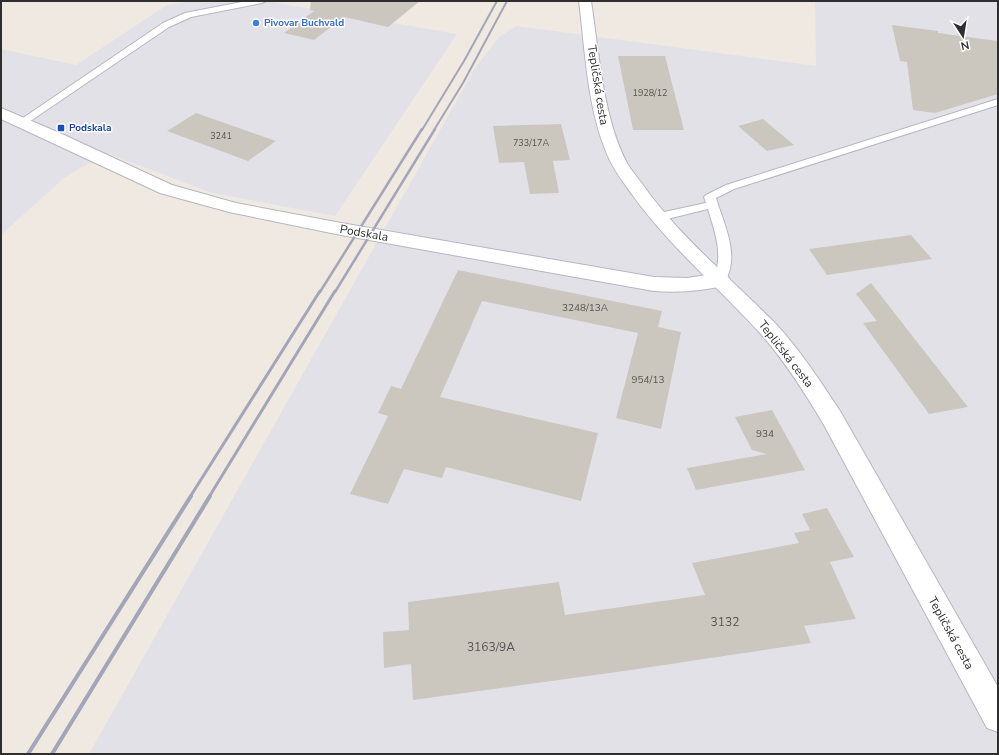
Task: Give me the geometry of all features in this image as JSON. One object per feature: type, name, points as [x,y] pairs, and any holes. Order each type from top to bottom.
[{"type":"street","name":"Tepličská cesta","points":[[585,1],[602,118],[606,133],[621,167],[669,229],[768,329],[811,384],[832,418],[998,718]]},
{"type":"street","name":"Podskala","points":[[1,113],[166,189],[235,208],[341,230],[654,284],[677,287],[720,280]]},
{"type":"lane","points":[[22,122],[166,25],[188,15],[262,1]]},
{"type":"lane","points":[[720,280],[725,269],[725,245],[710,197],[730,187],[998,102]]},
{"type":"lane","points":[[659,217],[712,205]]},
{"type":"shaded area","points":[[197,1],[265,1],[457,34],[335,216],[212,193],[106,153],[64,178],[1,235],[1,49],[76,65],[167,5]]},
{"type":"shaded area","points":[[815,1],[998,1],[998,754],[89,754],[475,68],[499,37],[516,26],[816,66]]},
{"type":"building","points":[[311,1],[420,1],[388,27],[344,17],[314,40],[284,33],[314,11],[310,10]]},
{"type":"building","points":[[892,25],[998,41],[998,94],[935,113],[913,110],[907,62],[900,61]]},
{"type":"building","points":[[618,56],[665,56],[684,130],[633,130]]},
{"type":"building","points":[[196,113],[276,141],[248,161],[167,131]]},
{"type":"building","points":[[763,119],[794,145],[767,151],[738,126]]},
{"type":"building","points":[[561,124],[570,160],[553,161],[559,193],[530,194],[524,162],[499,163],[493,126]]},
{"type":"building","points":[[911,235],[932,259],[827,275],[809,249]]},
{"type":"building","points":[[458,270],[662,311],[658,327],[681,332],[661,429],[616,418],[638,333],[482,301],[440,397],[598,433],[581,501],[446,467],[442,478],[404,469],[388,504],[350,494],[388,416],[378,413],[391,386],[401,389]]},
{"type":"building","points":[[871,283],[968,407],[929,414],[863,323],[877,321],[856,294]]},
{"type":"building","points":[[772,410],[805,470],[696,490],[687,468],[767,454],[752,450],[735,417]]},
{"type":"building","points":[[827,508],[854,557],[830,562],[856,619],[804,626],[811,643],[631,670],[413,700],[411,664],[384,668],[383,632],[409,630],[408,602],[559,582],[565,615],[705,595],[692,563],[799,543],[794,533],[810,530],[802,514]]},
{"type":"railway","points":[[422,130],[464,61],[497,1]]},
{"type":"railway","points":[[434,130],[463,83],[507,1]]},
{"type":"railway","points":[[320,292],[422,129]]},
{"type":"railway","points":[[335,292],[435,129]]},
{"type":"railway","points":[[190,497],[320,291]]},
{"type":"railway","points":[[209,497],[335,291]]},
{"type":"railway","points":[[28,754],[191,496]]},
{"type":"railway","points":[[52,754],[210,496]]},
{"type":"place","name":"Pivovar Buchvald","points":[[256,23]]},
{"type":"place","name":"Podskala","points":[[61,128]]}]
